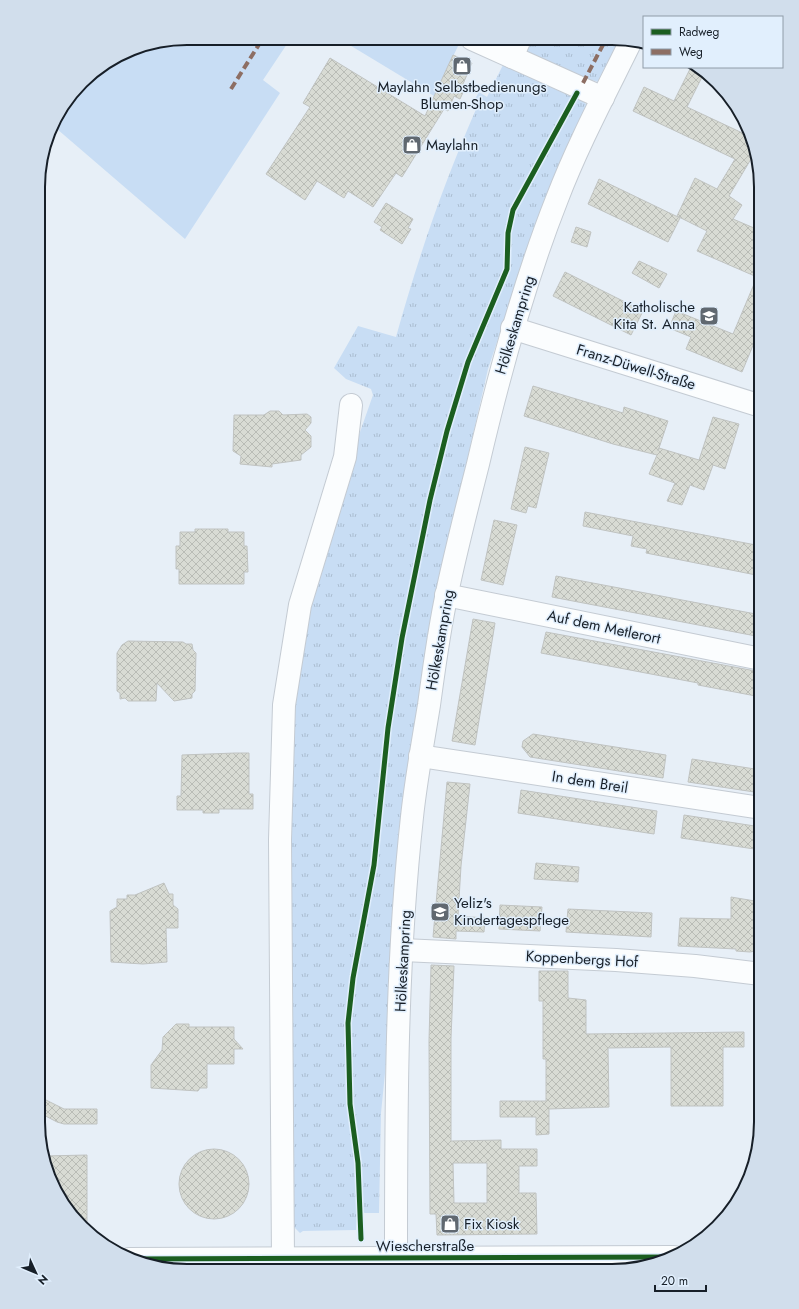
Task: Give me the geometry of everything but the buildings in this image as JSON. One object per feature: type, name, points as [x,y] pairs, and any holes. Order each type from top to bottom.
[{"type":"street","points":[[495,45],[510,49],[603,98]]},
{"type":"street","name":"Hölkeskampring","points":[[396,1264],[397,1087],[403,950],[412,820],[420,756],[446,595],[512,328],[557,200],[578,149],[629,46]]},
{"type":"street","name":"Franz-Düwell-Straße","points":[[512,328],[754,404]]},
{"type":"street","points":[[282,1259],[280,840],[284,705],[300,605],[345,457],[352,405]]},
{"type":"street","name":"Auf dem Metlerort","points":[[446,595],[754,658]]},
{"type":"street","name":"In dem Breil","points":[[420,756],[754,807]]},
{"type":"street","name":"Koppenbergs Hof","points":[[403,950],[663,964],[754,973]]},
{"type":"street","name":"Wiescherstraße","points":[[150,1259],[282,1259],[396,1264],[653,1258]]},
{"type":"green space","points":[[178,45],[286,45],[263,80],[280,93],[185,239],[58,129],[64,116],[80,93],[100,74],[124,60],[150,50]]},
{"type":"green space","points":[[350,45],[459,45],[434,96]]},
{"type":"green space","points":[[525,45],[617,45],[598,82],[582,77],[524,50]]},
{"type":"green space","points":[[503,65],[570,96],[580,95],[587,106],[536,225],[488,369],[447,548],[399,828],[386,1063],[381,1113],[379,1213],[365,1213],[357,1211],[356,1230],[303,1231],[300,1233],[293,1226],[288,814],[297,662],[332,512],[373,395],[371,389],[346,379],[334,368],[358,326],[396,337],[432,220],[477,107],[472,104],[479,92],[487,97]]},
{"type":"marked path","points":[[231,89],[259,45]]},
{"type":"marked path","points":[[583,83],[603,45]]},
{"type":"cycle path","points":[[361,1239],[358,1163],[350,1104],[348,1023],[353,978],[374,865],[388,728],[402,638],[430,500],[447,431],[468,362],[507,269],[508,233],[513,210],[577,93]]},
{"type":"cycle path","points":[[150,1259],[655,1257]]},
{"type":"place","name":"Maylahn Selbstbedienungs Blumen-Shop","points":[[462,66]]},
{"type":"place","name":"Maylahn","points":[[412,145]]},
{"type":"place","name":"Katholische Kita St. Anna","points":[[709,316]]},
{"type":"place","name":"Yeliz's Kindertagespflege","points":[[440,912]]},
{"type":"place","name":"Fix Kiosk","points":[[450,1224]]}]
